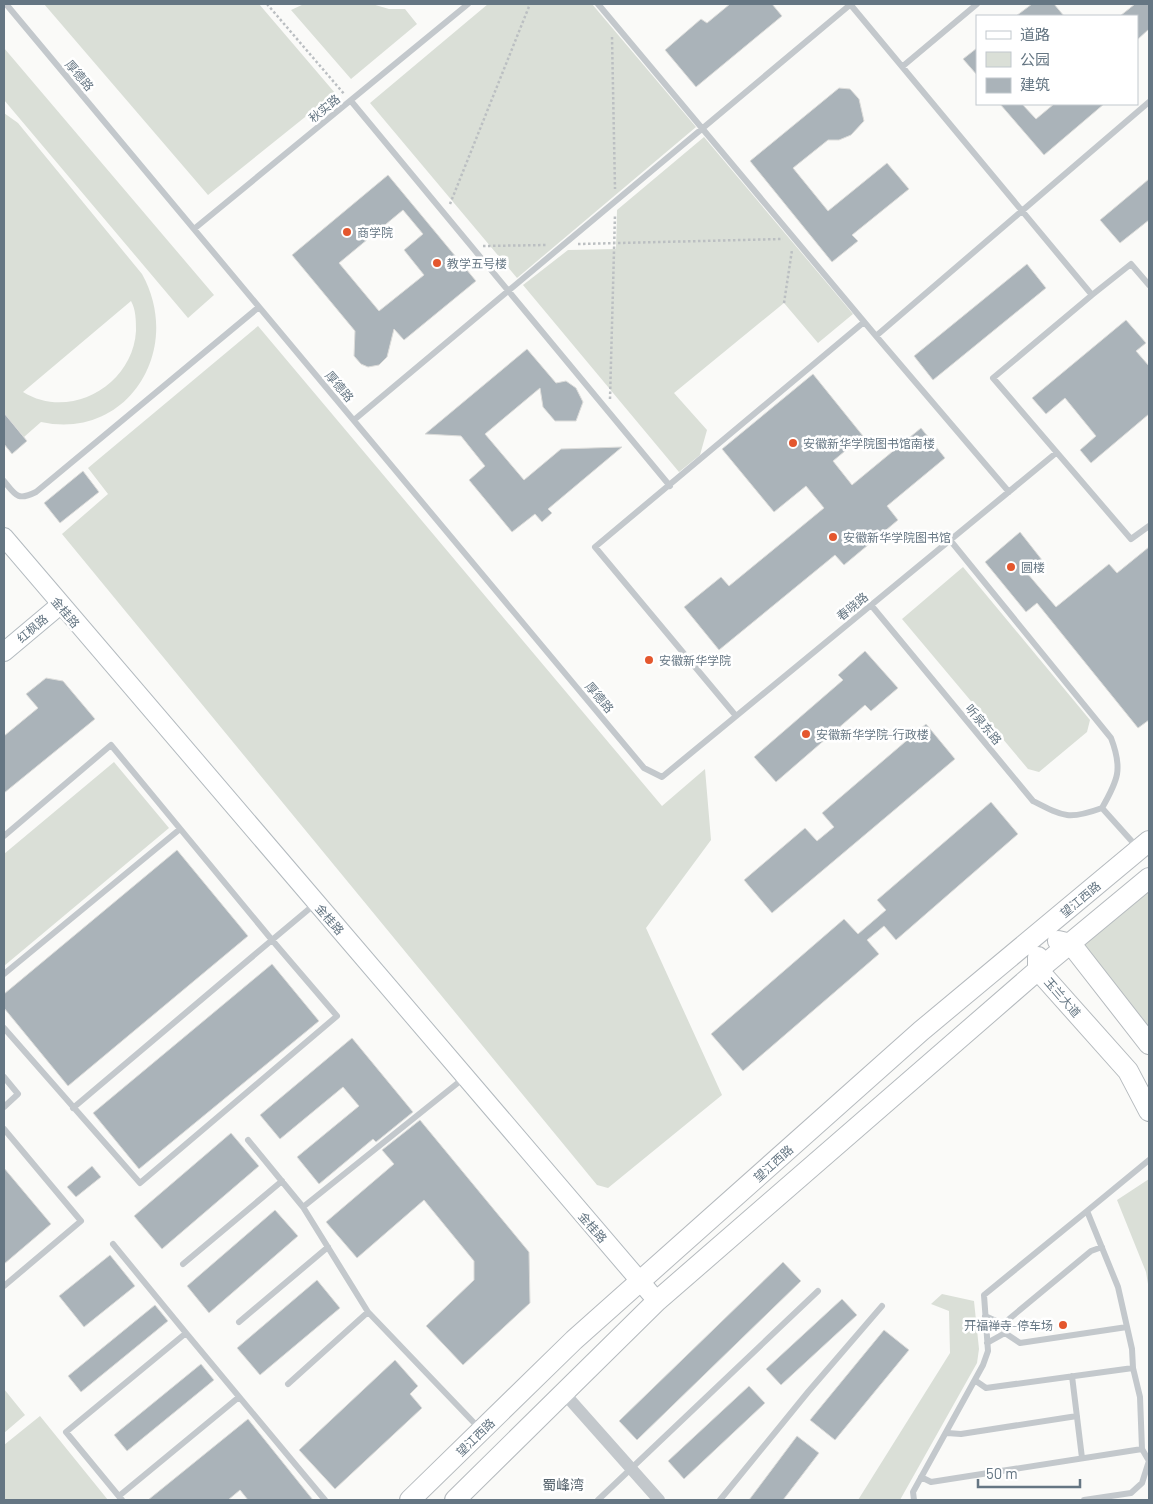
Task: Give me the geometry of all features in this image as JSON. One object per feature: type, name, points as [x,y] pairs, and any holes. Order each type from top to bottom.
[{"type":"main road","name":"望江西路","points":[[410,1500],[574,1340],[921,1031],[1144,845]]},
{"type":"main road","points":[[455,1500],[657,1301],[1038,970],[1149,878]]},
{"type":"main road","points":[[1036,936],[1071,944],[1149,1044]]},
{"type":"main road","name":"玉兰大道","points":[[1036,936],[1038,970],[1128,1071],[1149,1111]]},
{"type":"street","name":"金桂路","points":[[4,537],[60,605],[657,1301]]},
{"type":"street","name":"红枫路","points":[[4,652],[60,605]]},
{"type":"street","points":[[564,1393],[659,1500]]},
{"type":"lane","name":"厚德路","points":[[6,4],[644,768],[662,777]]},
{"type":"lane","name":"秋实路","points":[[194,229],[468,4]]},
{"type":"lane","points":[[598,4],[1009,492]]},
{"type":"lane","points":[[354,420],[850,4],[1092,295]]},
{"type":"lane","points":[[903,66],[977,4]]},
{"type":"lane","points":[[350,101],[670,486]]},
{"type":"lane","points":[[876,336],[1149,102]]},
{"type":"lane","points":[[1149,285],[1132,264],[993,378],[1132,539],[1149,526]]},
{"type":"lane","points":[[4,481],[15,495],[24,497],[36,492],[259,307]]},
{"type":"lane","points":[[736,716],[595,547],[864,322]]},
{"type":"lane","name":"春晓路","points":[[662,777],[1056,453]]},
{"type":"lane","points":[[950,540],[1111,738],[1119,758],[1117,782],[1102,808],[1144,845]]},
{"type":"lane","name":"听泉东路","points":[[871,605],[1033,801],[1058,814],[1078,817],[1102,808]]},
{"type":"lane","points":[[4,836],[111,746],[337,1016],[140,1183],[4,1028]]},
{"type":"lane","points":[[4,974],[180,829]]},
{"type":"lane","points":[[73,1108],[316,903]]},
{"type":"lane","points":[[4,1077],[18,1094],[4,1107]]},
{"type":"lane","points":[[303,1207],[465,1078]]},
{"type":"lane","points":[[4,1129],[81,1221],[4,1286]]},
{"type":"lane","points":[[248,1140],[303,1207],[368,1312],[481,1431]]},
{"type":"lane","points":[[914,1500],[913,1492],[920,1477],[976,1382],[988,1351],[984,1295],[1149,1160]]},
{"type":"lane","points":[[183,1264],[282,1181]]},
{"type":"lane","points":[[1084,1500],[1131,1493],[1142,1483],[1149,1461],[1142,1449],[1140,1397],[1133,1368],[1132,1349],[1118,1287],[1087,1210]]},
{"type":"lane","points":[[113,1244],[325,1500]]},
{"type":"lane","points":[[239,1322],[328,1246]]},
{"type":"lane","points":[[1003,1324],[1091,1251],[1102,1247]]},
{"type":"lane","points":[[598,1500],[818,1291]]},
{"type":"lane","points":[[720,1500],[808,1392],[882,1306]]},
{"type":"lane","points":[[288,1384],[368,1312]]},
{"type":"lane","points":[[985,1316],[1003,1324]]},
{"type":"lane","points":[[1003,1324],[1005,1333],[1020,1343],[1126,1327]]},
{"type":"lane","points":[[186,1333],[66,1432],[121,1498],[239,1397]]},
{"type":"lane","points":[[987,1343],[1005,1333]]},
{"type":"lane","points":[[976,1382],[986,1388],[1133,1368]]},
{"type":"lane","points":[[1072,1376],[1082,1458]]},
{"type":"lane","points":[[947,1433],[962,1434],[1077,1416]]},
{"type":"lane","points":[[920,1477],[931,1482],[1142,1449]]},
{"type":"path","points":[[267,4],[350,101]]},
{"type":"path","points":[[445,214],[530,4]]},
{"type":"path","points":[[610,413],[615,201],[612,20]]},
{"type":"path","points":[[472,246],[794,238],[784,303]]},
{"type":"green space","points":[[44,4],[259,4],[335,93],[208,195]]},
{"type":"green space","points":[[304,4],[372,4],[389,9],[405,9],[417,24],[351,79],[291,10]]},
{"type":"green space","points":[[488,4],[592,4],[696,127],[517,278],[370,103]]},
{"type":"green space","points":[[4,48],[214,295],[188,318],[4,100]]},
{"type":"green space","points":[[4,113],[18,123],[142,274],[153,303],[156,331],[151,359],[140,383],[122,403],[99,417],[72,424],[41,422],[24,437],[4,413]],"holes":[[[131,301],[136,331],[132,350],[124,367],[111,382],[96,393],[79,400],[60,402],[41,400],[23,392]]]},
{"type":"green space","points":[[704,137],[853,314],[818,343],[784,303],[674,393],[707,430],[700,455],[679,472],[523,285],[568,250],[616,249],[617,210]]},
{"type":"green space","points":[[258,326],[662,806],[705,769],[711,840],[646,928],[722,1095],[608,1188],[597,1185],[62,534],[108,494],[88,468]]},
{"type":"green space","points":[[963,567],[1090,720],[1087,732],[1039,772],[1028,769],[902,619]]},
{"type":"green space","points":[[114,762],[169,828],[4,966],[4,854]]},
{"type":"green space","points":[[1149,878],[1149,1044],[1071,944]]},
{"type":"green space","points":[[1149,1179],[1149,1290],[1146,1272],[1117,1200]]},
{"type":"green space","points":[[942,1294],[974,1301],[979,1349],[977,1363],[900,1500],[858,1500],[950,1353],[949,1311],[931,1304]]},
{"type":"green space","points":[[4,1389],[25,1415],[4,1433]]},
{"type":"green space","points":[[40,1416],[108,1500],[4,1500],[4,1445]]},
{"type":"building","points":[[730,4],[772,4],[782,16],[696,87],[665,50],[701,19],[707,23]]},
{"type":"building","points":[[1032,4],[1054,4],[1063,15],[1017,15]]},
{"type":"building","points":[[1135,4],[1149,4],[1149,29],[1138,39],[1138,15],[1121,15]]},
{"type":"building","points":[[976,49],[976,74],[963,59]]},
{"type":"building","points":[[839,88],[850,89],[859,99],[864,121],[851,135],[839,140],[828,140],[793,168],[828,211],[887,163],[909,189],[852,235],[858,241],[832,262],[750,161]]},
{"type":"building","points":[[1001,105],[1023,105],[1036,119],[1053,105],[1103,105],[1044,155]]},
{"type":"building","points":[[388,175],[476,281],[404,340],[394,329],[387,357],[379,365],[368,367],[361,364],[354,356],[355,331],[292,255]],"holes":[[[403,210],[423,234],[404,250],[424,275],[379,311],[339,263]]]},
{"type":"building","points":[[1149,179],[1149,220],[1120,243],[1100,220]]},
{"type":"building","points":[[1027,264],[1046,288],[933,380],[914,356]]},
{"type":"building","points":[[1126,320],[1146,343],[1136,351],[1149,366],[1149,414],[1091,463],[1080,450],[1096,436],[1065,398],[1046,414],[1032,398]]},
{"type":"building","points":[[527,349],[556,383],[566,381],[576,388],[583,402],[576,421],[555,421],[543,407],[540,388],[485,434],[524,480],[561,449],[622,447],[548,509],[552,513],[542,522],[535,514],[512,532],[469,480],[485,466],[461,436],[425,434]]},
{"type":"building","points":[[813,374],[863,436],[833,461],[852,485],[921,428],[945,458],[887,506],[898,520],[844,565],[835,555],[719,650],[684,607],[721,577],[729,586],[824,508],[806,486],[774,512],[722,449]]},
{"type":"building","points":[[4,413],[27,441],[12,454],[4,444]]},
{"type":"building","points":[[83,471],[99,492],[60,523],[44,503]]},
{"type":"building","points":[[1020,532],[1042,560],[1027,573],[1056,607],[1109,564],[1117,573],[1149,547],[1149,720],[1138,728],[1037,603],[1026,612],[985,562]]},
{"type":"building","name":"安徽新华学院-行政楼","points":[[865,651],[898,688],[871,711],[865,705],[776,782],[754,757],[843,680],[838,675]]},
{"type":"building","points":[[46,678],[63,681],[95,719],[4,793],[4,736],[38,708],[26,694]]},
{"type":"building","points":[[926,724],[955,759],[772,913],[744,880],[805,828],[817,841],[834,827],[822,813]]},
{"type":"building","points":[[991,802],[1018,834],[896,940],[884,926],[867,940],[879,954],[743,1071],[711,1034],[844,919],[858,934],[886,910],[877,900]]},
{"type":"building","points":[[177,850],[248,936],[68,1086],[4,1008],[4,994]]},
{"type":"building","points":[[272,964],[319,1021],[139,1169],[93,1113]]},
{"type":"building","points":[[352,1038],[413,1112],[376,1142],[373,1139],[319,1184],[297,1157],[359,1106],[343,1087],[280,1139],[260,1115]]},
{"type":"building","points":[[420,1120],[529,1252],[530,1303],[463,1365],[426,1326],[474,1280],[474,1261],[424,1200],[357,1258],[326,1222],[394,1164],[382,1150]]},
{"type":"building","points":[[231,1133],[259,1166],[162,1249],[134,1216]]},
{"type":"building","points":[[92,1166],[101,1177],[76,1197],[67,1187]]},
{"type":"building","points":[[4,1168],[51,1224],[4,1264]]},
{"type":"building","points":[[275,1210],[298,1236],[209,1313],[187,1286]]},
{"type":"building","points":[[110,1255],[135,1286],[84,1327],[59,1296]]},
{"type":"building","points":[[783,1262],[801,1281],[637,1440],[619,1421]]},
{"type":"building","points":[[317,1280],[340,1308],[260,1375],[237,1348]]},
{"type":"building","points":[[842,1299],[857,1315],[781,1385],[766,1369]]},
{"type":"building","points":[[155,1305],[168,1321],[81,1392],[68,1376]]},
{"type":"building","points":[[884,1330],[909,1350],[835,1440],[810,1420]]},
{"type":"building","points":[[395,1360],[418,1386],[410,1394],[422,1408],[335,1489],[299,1450]]},
{"type":"building","points":[[201,1364],[214,1380],[127,1451],[114,1435]]},
{"type":"building","points":[[749,1386],[765,1403],[684,1479],[668,1461]]},
{"type":"building","points":[[248,1419],[313,1500],[248,1500],[240,1490],[228,1500],[148,1500]]},
{"type":"building","points":[[797,1436],[819,1453],[783,1500],[749,1500]]},
{"type":"place","name":"商学院","points":[[347,232]]},
{"type":"place","name":"教学五号楼","points":[[437,263]]},
{"type":"place","name":"安徽新华学院图书馆南楼","points":[[793,443]]},
{"type":"place","name":"安徽新华学院图书馆","points":[[833,537]]},
{"type":"place","name":"圆楼","points":[[1011,567]]},
{"type":"place","name":"安徽新华学院","points":[[649,660]]},
{"type":"place","name":"安徽新华学院-行政楼","points":[[806,734]]},
{"type":"place","name":"开福禅寺-停车场","points":[[1063,1325]]},
{"type":"district","name":"蜀峰湾","points":[[563,1484]]}]
